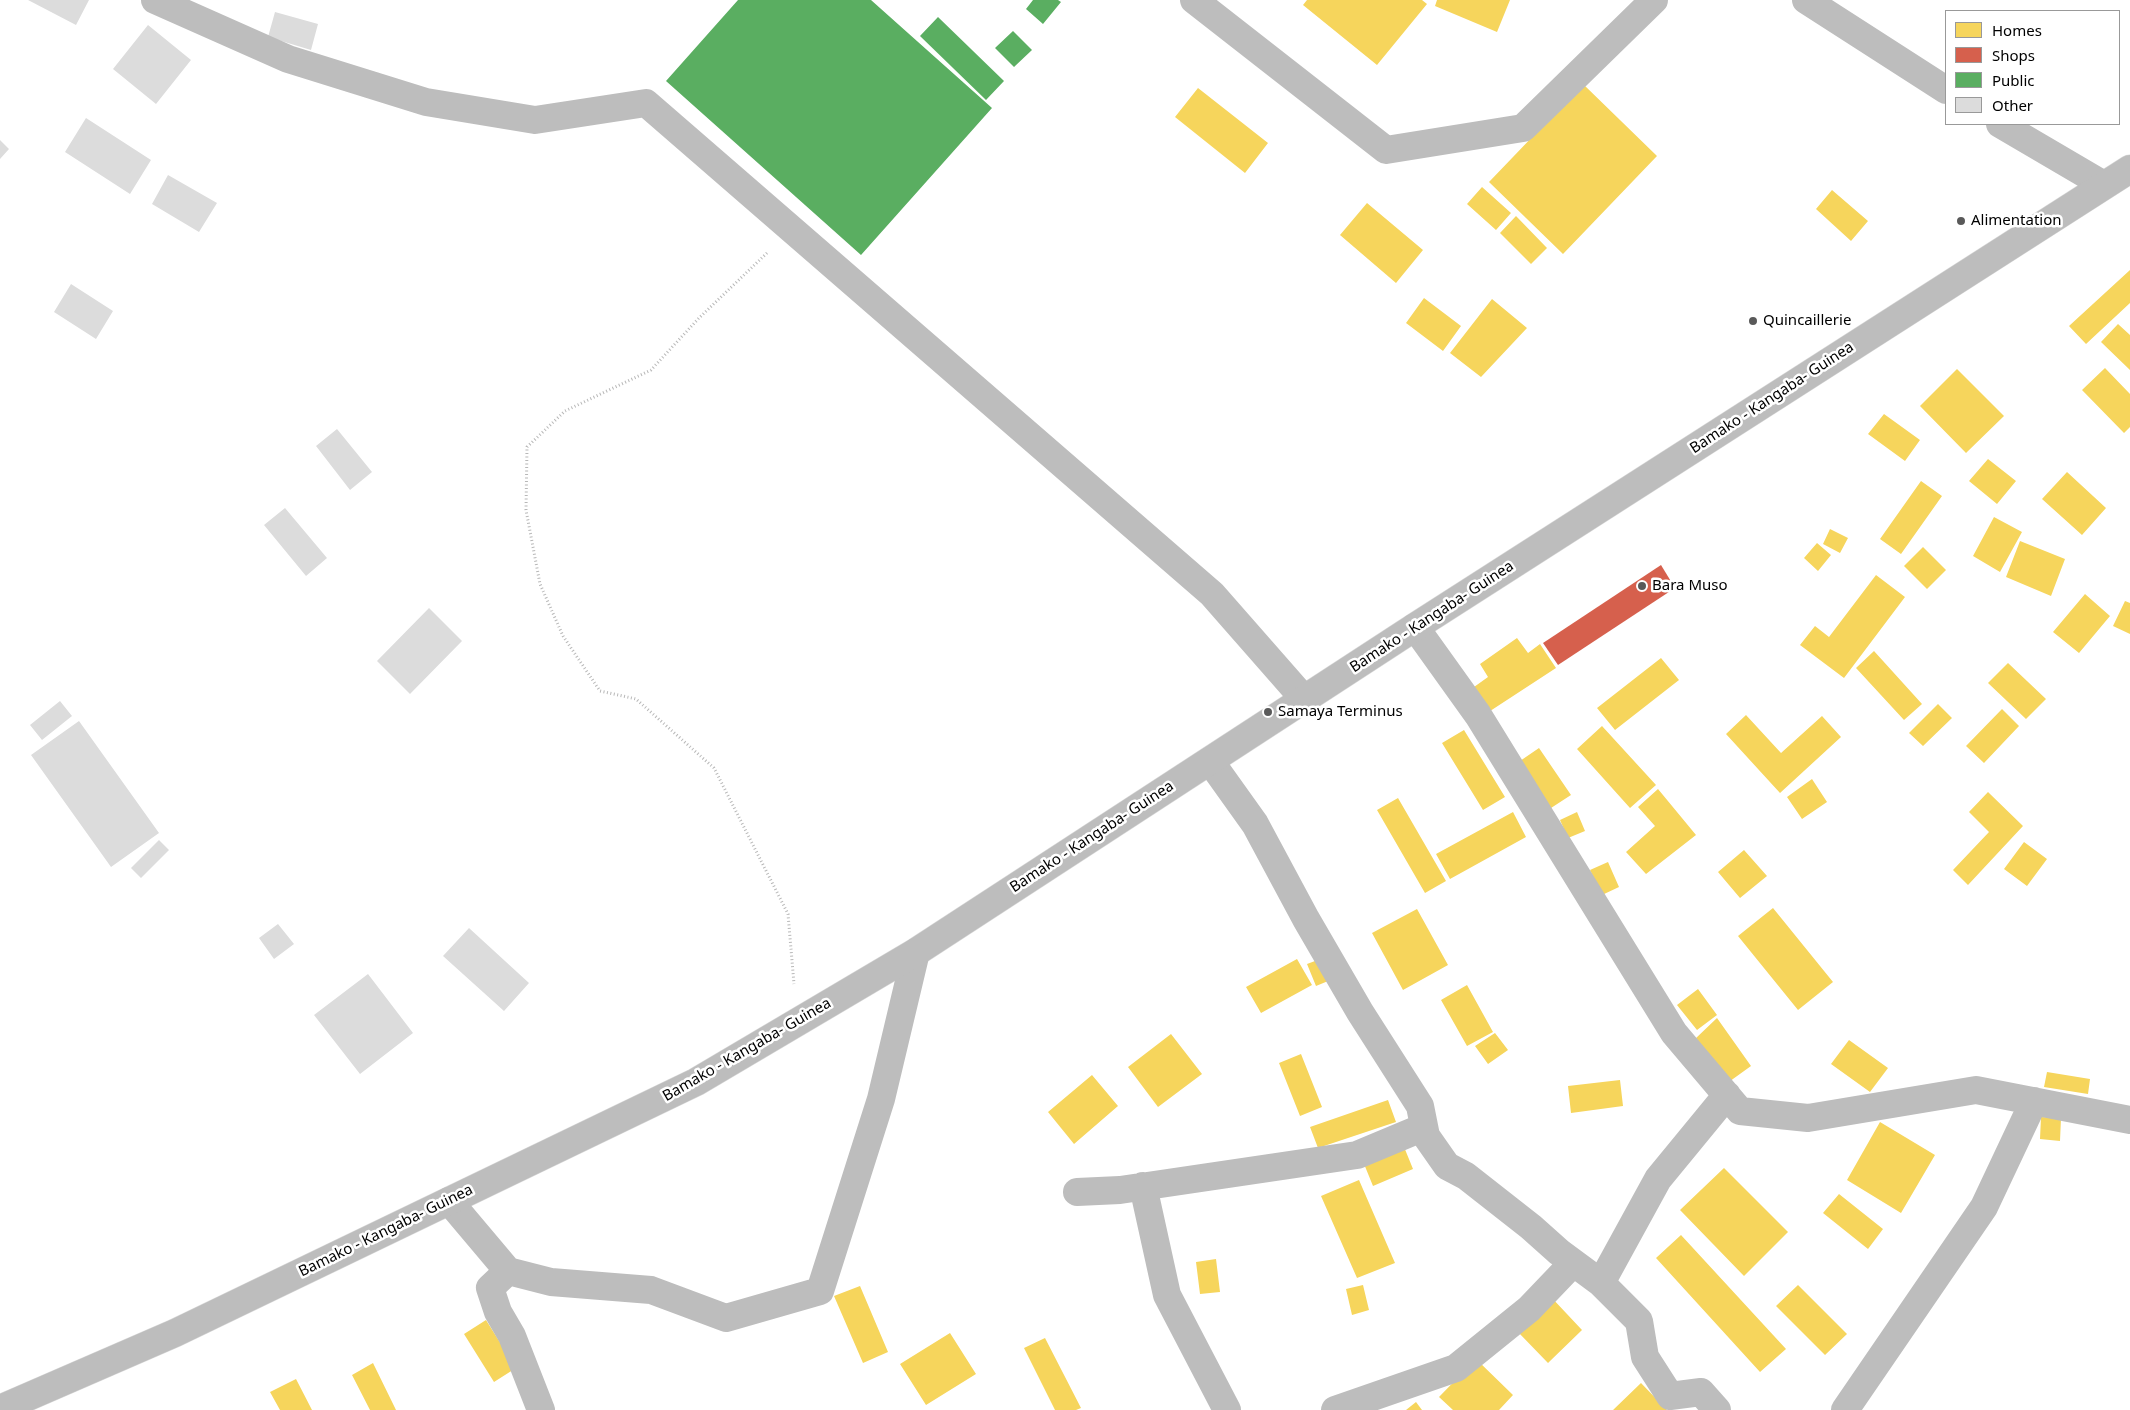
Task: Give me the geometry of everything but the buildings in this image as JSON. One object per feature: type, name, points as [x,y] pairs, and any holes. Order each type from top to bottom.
[{"type":"street","points":[[155,0],[288,59],[426,102],[535,120],[646,103],[1212,594],[1304,700]]},
{"type":"street","points":[[1194,0],[1386,150],[1523,128],[1654,0]]},
{"type":"street","points":[[1806,0],[1945,89]]},
{"type":"street","points":[[2002,125],[2104,185]]},
{"type":"street","name":"Bamako - Kangaba- Guinea","points":[[0,1409],[175,1333],[696,1082],[916,952],[1415,626],[2130,169]]},
{"type":"street","points":[[1415,626],[1478,715],[1674,1033],[1740,1111],[1808,1118],[1976,1090],[2130,1120]]},
{"type":"street","points":[[1210,761],[1255,824],[1306,919],[1360,1012],[1420,1106],[1426,1136],[1447,1166],[1466,1176],[1573,1263],[1601,1283],[1639,1321],[1645,1357],[1670,1396],[1701,1392],[1717,1410]]},
{"type":"street","points":[[449,1201],[508,1271],[551,1282],[651,1290],[726,1318],[820,1291],[881,1100],[916,952]]},
{"type":"street","points":[[1601,1283],[1658,1179],[1727,1096]]},
{"type":"street","points":[[1845,1410],[1984,1207],[2034,1102]]},
{"type":"street","points":[[1076,1192],[1142,1186],[1357,1155],[1424,1127]]},
{"type":"street","points":[[1142,1186],[1167,1295],[1228,1410]]},
{"type":"street","points":[[1335,1410],[1456,1368],[1529,1310],[1573,1263]]},
{"type":"street","points":[[508,1271],[490,1288],[498,1312],[512,1336],[541,1410]]},
{"type":"path","points":[[792,230],[700,318],[650,370],[566,411],[527,447],[526,510],[540,584],[563,636],[600,690],[636,699],[714,768],[788,914],[797,1022]]},
{"type":"place","name":"Alimentation","points":[[1961,221]]},
{"type":"place","name":"Quincaillerie","points":[[1753,321]]},
{"type":"place","name":"Bara Muso","points":[[1642,586]]},
{"type":"place","name":"Samaya Terminus","points":[[1268,712]]}]
